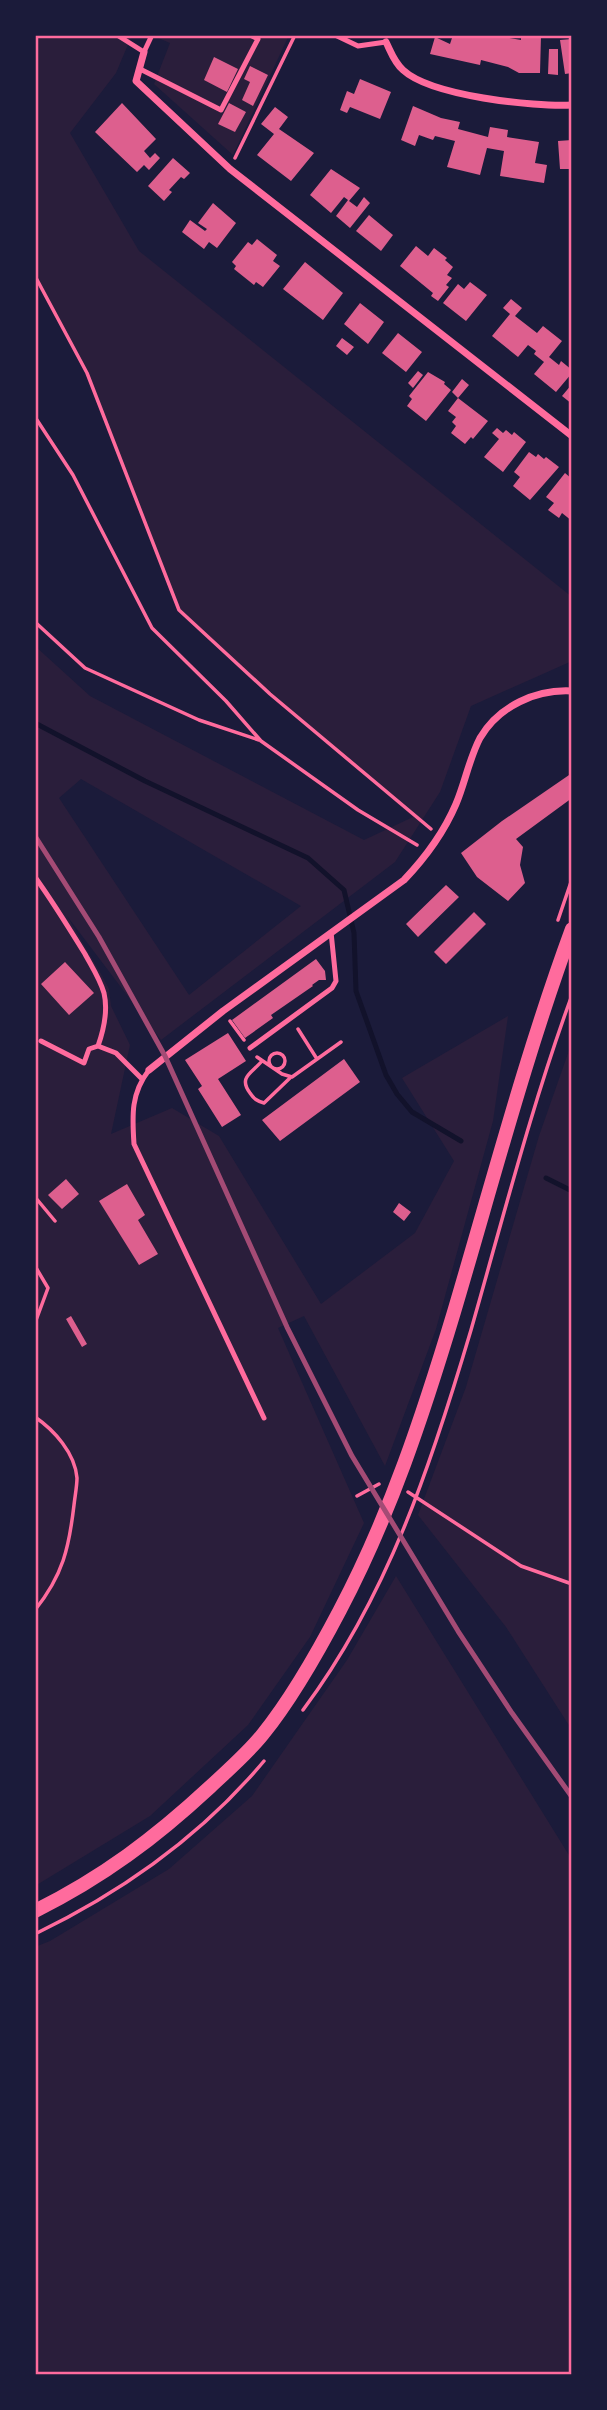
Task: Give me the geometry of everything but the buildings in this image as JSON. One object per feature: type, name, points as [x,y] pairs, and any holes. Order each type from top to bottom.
[{"type":"main road","points":[[35,1910],[115,1864],[177,1817],[263,1734],[317,1653],[380,1529],[408,1460],[547,996],[572,929]]},
{"type":"street","points":[[386,42],[394,61],[404,72],[423,83],[517,104],[546,107],[572,105]]},
{"type":"street","points":[[144,52],[136,81],[230,169],[572,436]]},
{"type":"street","points":[[149,1070],[223,1010],[404,880],[428,851],[456,805],[480,738],[491,723],[505,711],[538,693],[572,691]]},
{"type":"lane","points":[[117,35],[144,52],[152,35]]},
{"type":"lane","points":[[140,69],[221,110],[258,39],[250,35]]},
{"type":"lane","points":[[335,35],[358,46],[386,42]]},
{"type":"lane","points":[[35,877],[58,910],[103,991],[106,1006],[98,1046]]},
{"type":"lane","points":[[250,1048],[322,997],[336,981],[331,932]]},
{"type":"lane","points":[[41,1041],[84,1063],[89,1049],[98,1046],[111,1050],[142,1079]]},
{"type":"lane","points":[[149,1070],[133,1099],[134,1144],[264,1418]]},
{"type":"path","points":[[230,169],[295,35]]},
{"type":"path","points":[[35,276],[87,373],[179,610],[413,817],[439,835]]},
{"type":"path","points":[[35,417],[73,475],[152,628],[226,701],[261,741],[358,810],[428,851]]},
{"type":"path","points":[[35,621],[85,668],[199,720],[261,741]]},
{"type":"path","points":[[555,929],[572,879]]},
{"type":"path","points":[[333,1667],[368,1610],[422,1483],[455,1383],[572,995]]},
{"type":"path","points":[[223,1010],[262,1061],[292,1077]]},
{"type":"path","points":[[291,1020],[307,1040],[317,1059]]},
{"type":"path","points":[[262,1061],[244,1080],[259,1102],[264,1103],[292,1077],[341,1042]]},
{"type":"path","points":[[280,1054],[284,1058],[284,1066],[279,1069],[272,1068],[268,1063],[270,1056],[280,1054]]},
{"type":"path","points":[[35,1196],[55,1221]]},
{"type":"path","points":[[35,1266],[48,1287],[35,1323]]},
{"type":"path","points":[[35,1417],[51,1428],[71,1458],[77,1478],[66,1558],[49,1592],[35,1610]]},
{"type":"path","points":[[357,1496],[384,1483]]},
{"type":"path","points":[[403,1489],[521,1566],[572,1584]]},
{"type":"shaded area","points":[[35,35],[132,35],[116,73],[70,133],[139,251],[572,597],[572,661],[471,706],[440,792],[395,862],[161,1040],[67,916],[109,989],[111,1006],[130,1045],[111,1134],[172,1108],[219,1136],[321,1304],[415,1233],[454,1161],[402,1078],[508,1016],[493,1121],[436,1329],[385,1466],[304,1316],[278,1328],[364,1523],[310,1637],[248,1725],[150,1816],[35,1886],[35,646],[90,696],[364,840],[413,817],[270,694],[179,610],[87,373],[35,276]],"holes":[[[81,779],[301,906],[189,995],[59,798]]]},
{"type":"shaded area","points":[[151,35],[289,35],[233,155],[154,84],[170,43]]},
{"type":"shaded area","points":[[572,1042],[572,1730],[506,1627],[418,1515],[466,1387],[539,1136]]},
{"type":"shaded area","points":[[396,1576],[572,1860],[572,2375],[35,2375],[35,1947],[50,1941],[169,1869],[252,1796],[347,1660]]},
{"type":"waterway","points":[[35,723],[145,781],[308,858],[344,890],[354,933],[356,991],[386,1075],[412,1112],[461,1141]]},
{"type":"waterway","points":[[546,1178],[572,1191]]},
{"type":"railway","points":[[35,836],[99,937],[165,1056],[287,1327],[352,1456],[458,1631],[572,1797]]}]
